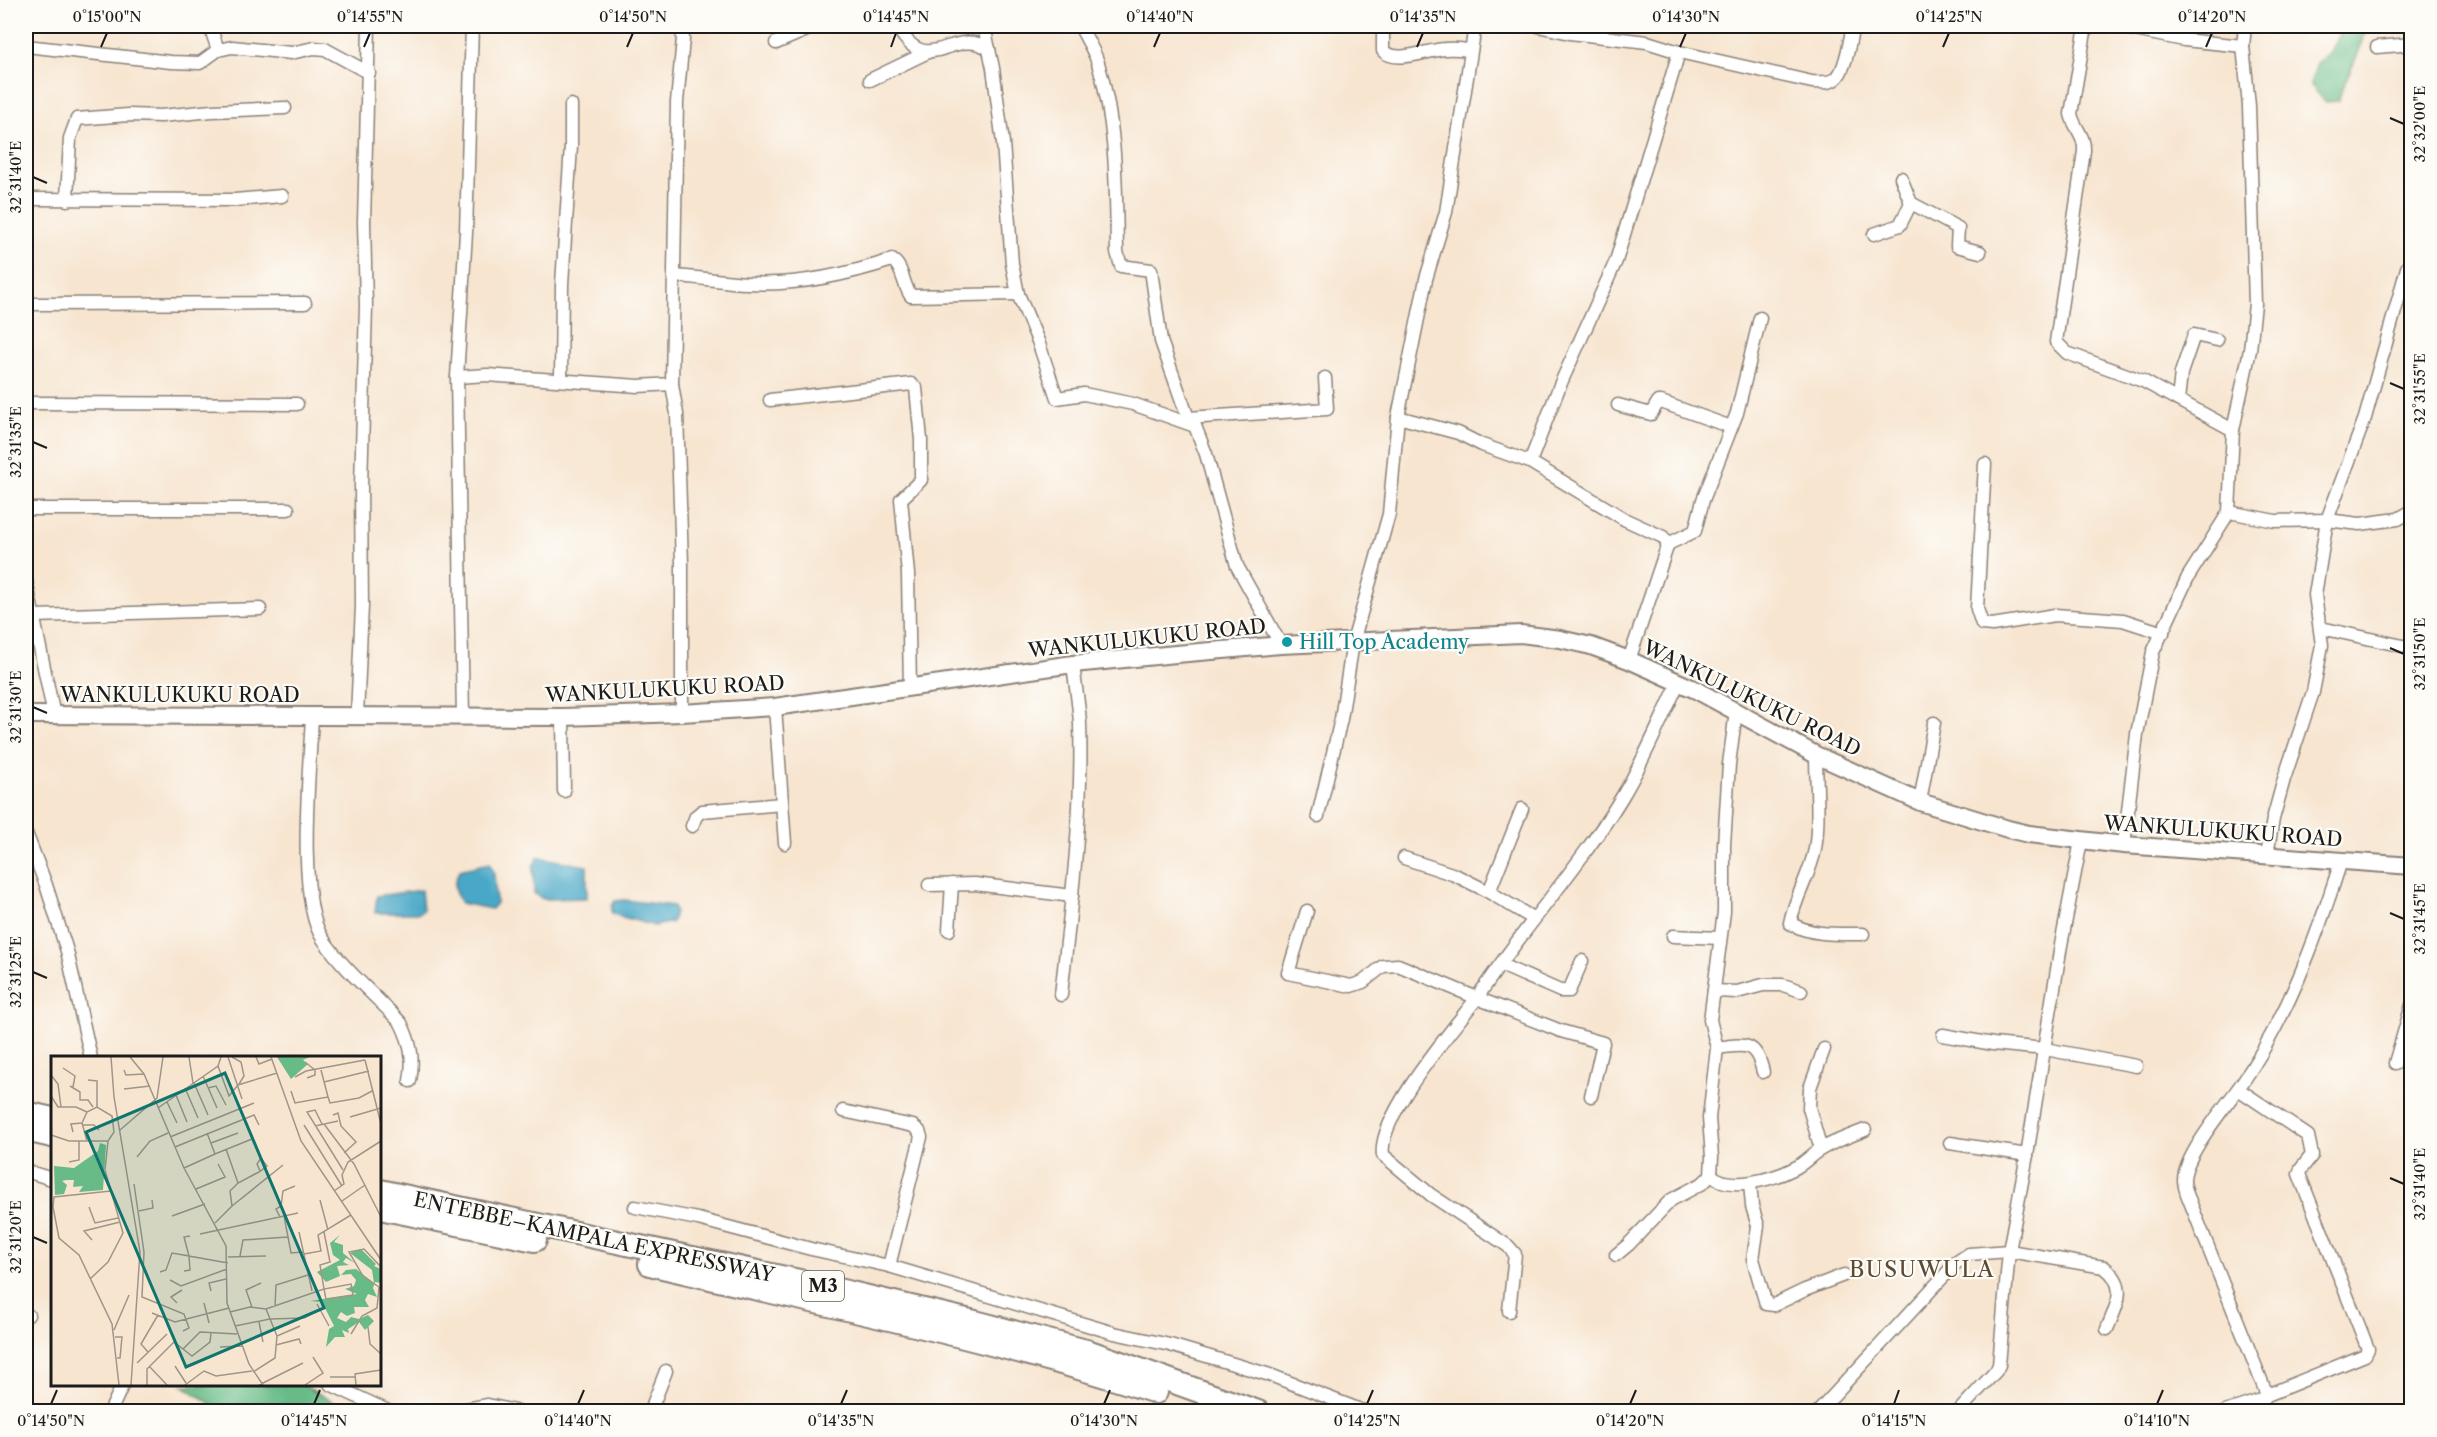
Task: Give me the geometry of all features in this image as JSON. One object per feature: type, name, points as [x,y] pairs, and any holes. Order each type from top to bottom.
[{"type":"highway","points":[[26,1113],[51,1119]]},
{"type":"highway","points":[[26,1130],[51,1136]]},
{"type":"highway","name":"ENTEBBE–KAMPALA EXPRESSWAY","points":[[381,1191],[762,1273],[975,1322],[1090,1352],[1258,1412]]},
{"type":"highway","name":"ENTEBBE–KAMPALA EXPRESSWAY","points":[[381,1208],[618,1257],[952,1332],[1108,1376],[1214,1412]]},
{"type":"main road","name":"WANKULUKUKU ROAD","points":[[26,716],[563,717],[775,707],[1073,664],[1281,645],[1521,634],[1571,641],[1629,660],[1679,682],[1816,755],[1920,802],[2029,834],[2124,845],[2412,866]]},
{"type":"street","points":[[210,26],[218,50]]},
{"type":"street","points":[[357,716],[362,606],[361,486],[366,306],[364,222],[369,26]]},
{"type":"street","points":[[463,717],[457,377],[466,233],[472,26]]},
{"type":"street","points":[[682,26],[683,39],[677,102],[672,384],[677,414],[682,563],[682,712]]},
{"type":"street","points":[[776,43],[816,26]]},
{"type":"street","points":[[897,26],[906,41],[917,49],[928,52]]},
{"type":"street","points":[[984,26],[1002,133],[1012,264],[1018,294],[1038,341],[1057,398],[1084,394],[1133,404],[1191,422],[1327,409],[1325,378]]},
{"type":"street","points":[[1080,26],[1098,62],[1112,135],[1116,166],[1117,252],[1121,266],[1151,270],[1161,341],[1191,422],[1206,454],[1237,566],[1281,645]]},
{"type":"street","points":[[1383,26],[1383,51],[1389,55],[1409,55],[1443,49],[1470,50]]},
{"type":"street","points":[[1318,816],[1341,719],[1353,642],[1389,514],[1398,417],[1426,279],[1446,212],[1455,168],[1475,26]]},
{"type":"street","points":[[1538,26],[1570,33],[1647,42],[1678,52],[1812,82],[1836,79],[1843,68],[1853,26]]},
{"type":"street","points":[[2086,26],[2071,114],[2082,135],[2084,151],[2056,342],[2067,354],[2143,381],[2233,430]]},
{"type":"street","points":[[2115,26],[2184,40],[2243,46]]},
{"type":"street","points":[[2124,845],[2137,734],[2152,652],[2188,577],[2229,512],[2233,430],[2250,350],[2255,304],[2250,117],[2243,46],[2245,26]]},
{"type":"street","points":[[870,80],[928,52],[968,41],[981,44],[989,50]]},
{"type":"street","points":[[2377,47],[2412,44]]},
{"type":"street","points":[[26,46],[171,62],[200,63],[218,50],[231,47],[291,52],[314,48],[325,49],[369,73]]},
{"type":"street","points":[[1530,462],[1560,385],[1616,261],[1678,52]]},
{"type":"street","points":[[561,380],[562,284],[571,146],[571,105]]},
{"type":"street","points":[[67,200],[70,138],[77,119],[285,108]]},
{"type":"street","points":[[1900,178],[1911,203],[1958,228],[1957,246],[1980,252]]},
{"type":"street","points":[[26,199],[235,200],[282,196]]},
{"type":"street","points":[[1874,234],[1900,225],[1911,203]]},
{"type":"street","points":[[674,276],[748,284],[792,282],[850,273],[892,260],[897,264],[911,296],[1018,294]]},
{"type":"street","points":[[2266,855],[2284,779],[2313,692],[2322,645],[2315,595],[2327,520],[2365,418],[2389,327],[2407,268],[2412,260]]},
{"type":"street","points":[[26,304],[305,303]]},
{"type":"street","points":[[1629,660],[1668,544],[1695,531],[1703,500],[1740,405],[1745,372],[1760,318]]},
{"type":"street","points":[[2178,400],[2181,373],[2194,335],[2217,340]]},
{"type":"street","points":[[457,377],[487,375],[638,386],[672,384]]},
{"type":"street","points":[[770,400],[911,384],[916,388],[921,440],[921,480],[901,498],[908,574],[910,688]]},
{"type":"street","points":[[1618,405],[1651,414],[1658,402],[1731,427]]},
{"type":"street","points":[[26,403],[297,404]]},
{"type":"street","points":[[1398,417],[1458,433],[1482,445],[1530,462],[1626,520],[1663,537],[1668,544]]},
{"type":"street","points":[[1985,464],[1977,609],[1982,624],[1992,625],[2065,615],[2123,620],[2163,633]]},
{"type":"street","points":[[26,509],[288,509]]},
{"type":"street","points":[[2229,512],[2275,521],[2327,520],[2360,524],[2398,519],[2412,511]]},
{"type":"street","points":[[26,580],[54,716]]},
{"type":"street","points":[[35,616],[260,609]]},
{"type":"street","points":[[2321,628],[2412,648]]},
{"type":"street","points":[[1061,995],[1072,896],[1080,763],[1080,722],[1073,664]]},
{"type":"street","points":[[1509,1311],[1515,1254],[1508,1246],[1431,1195],[1383,1155],[1382,1146],[1394,1116],[1427,1061],[1550,900],[1621,798],[1679,682]]},
{"type":"street","points":[[775,707],[785,843]]},
{"type":"street","points":[[1616,1255],[1671,1200],[1703,1183],[1711,1175],[1709,1118],[1717,1048],[1710,1020],[1724,912],[1724,845],[1729,764],[1736,711]]},
{"type":"street","points":[[312,716],[306,875],[312,911],[321,938],[401,1023],[410,1040],[412,1057],[410,1081]]},
{"type":"street","points":[[563,717],[564,791]]},
{"type":"street","points":[[1920,802],[1934,723]]},
{"type":"street","points":[[1816,755],[1818,800],[1815,850],[1807,876],[1794,905],[1790,923],[1800,930],[1831,934],[1863,934]]},
{"type":"street","points":[[692,826],[696,816],[702,811],[782,804]]},
{"type":"street","points":[[1489,892],[1522,809]]},
{"type":"street","points":[[26,838],[46,885],[67,951],[91,1056]]},
{"type":"street","points":[[1958,1412],[1999,1365],[2009,1251],[2081,841]]},
{"type":"street","points":[[1404,858],[1455,875],[1489,892],[1534,920]]},
{"type":"street","points":[[2264,1402],[2187,1194],[2184,1180],[2188,1164],[2223,1108],[2260,1057],[2283,1015],[2341,861]]},
{"type":"street","points":[[949,930],[952,884]]},
{"type":"street","points":[[929,885],[1008,887],[1072,896]]},
{"type":"street","points":[[1307,910],[1288,973],[1351,986],[1363,982],[1383,966],[1398,965],[1561,1031],[1603,1043],[1591,1096]]},
{"type":"street","points":[[1673,936],[1720,938]]},
{"type":"street","points":[[1501,965],[1560,991],[1569,991],[1582,961]]},
{"type":"street","points":[[1714,991],[1737,992],[1762,985],[1783,986],[1801,991]]},
{"type":"street","points":[[2395,1063],[2412,1005]]},
{"type":"street","points":[[1943,1035],[1993,1044],[2045,1049],[2136,1066]]},
{"type":"street","points":[[1717,1048],[1742,1044],[1753,1049],[1760,1059],[1763,1072]]},
{"type":"street","points":[[1821,1149],[1809,1108],[1810,1088],[1824,1049]]},
{"type":"street","points":[[2225,1412],[2264,1402],[2365,1355],[2368,1349],[2300,1174],[2301,1169],[2312,1155],[2308,1136],[2238,1089]]},
{"type":"street","points":[[843,1111],[913,1126],[919,1131],[921,1137],[889,1266]]},
{"type":"street","points":[[1711,1175],[1720,1180],[1750,1183],[1795,1168],[1821,1149],[1864,1130]]},
{"type":"street","points":[[1950,1143],[2027,1155]]},
{"type":"street","points":[[26,1171],[51,1179]]},
{"type":"street","points":[[1750,1183],[1752,1206],[1758,1226],[1753,1259],[1766,1304],[1774,1305],[1844,1275]]},
{"type":"street","points":[[635,1207],[698,1219],[811,1249],[889,1266],[1114,1333],[1170,1345],[1270,1375],[1366,1412]]},
{"type":"street","points":[[1818,1412],[1957,1262],[1969,1254],[2009,1251],[2104,1267],[2114,1275],[2120,1288],[2119,1302],[2107,1329]]},
{"type":"street","points":[[650,1412],[666,1371]]},
{"type":"street","points":[[110,1412],[122,1386]]},
{"type":"street","points":[[334,1386],[390,1412]]},
{"type":"street","points":[[450,1412],[488,1405],[519,1412]]},
{"type":"green space","points":[[2344,26],[2367,26],[2338,101],[2325,102],[2310,84],[2317,63],[2330,54]]},
{"type":"green space","points":[[184,1386],[305,1386],[349,1411],[211,1411],[210,1403]]},
{"type":"water","points":[[538,857],[587,866],[587,898],[543,899],[534,893],[533,867]]},
{"type":"water","points":[[489,863],[494,872],[496,903],[491,909],[461,903],[454,887],[460,870]]},
{"type":"water","points":[[421,890],[423,910],[419,913],[375,913],[377,896]]},
{"type":"water","points":[[615,901],[673,906],[675,912],[672,922],[655,926],[612,914],[612,905]]},
{"type":"place","name":"Hill Top Academy","points":[[1287,642]]},
{"type":"district","name":"BUSUWULA","points":[[1922,1269]]}]
